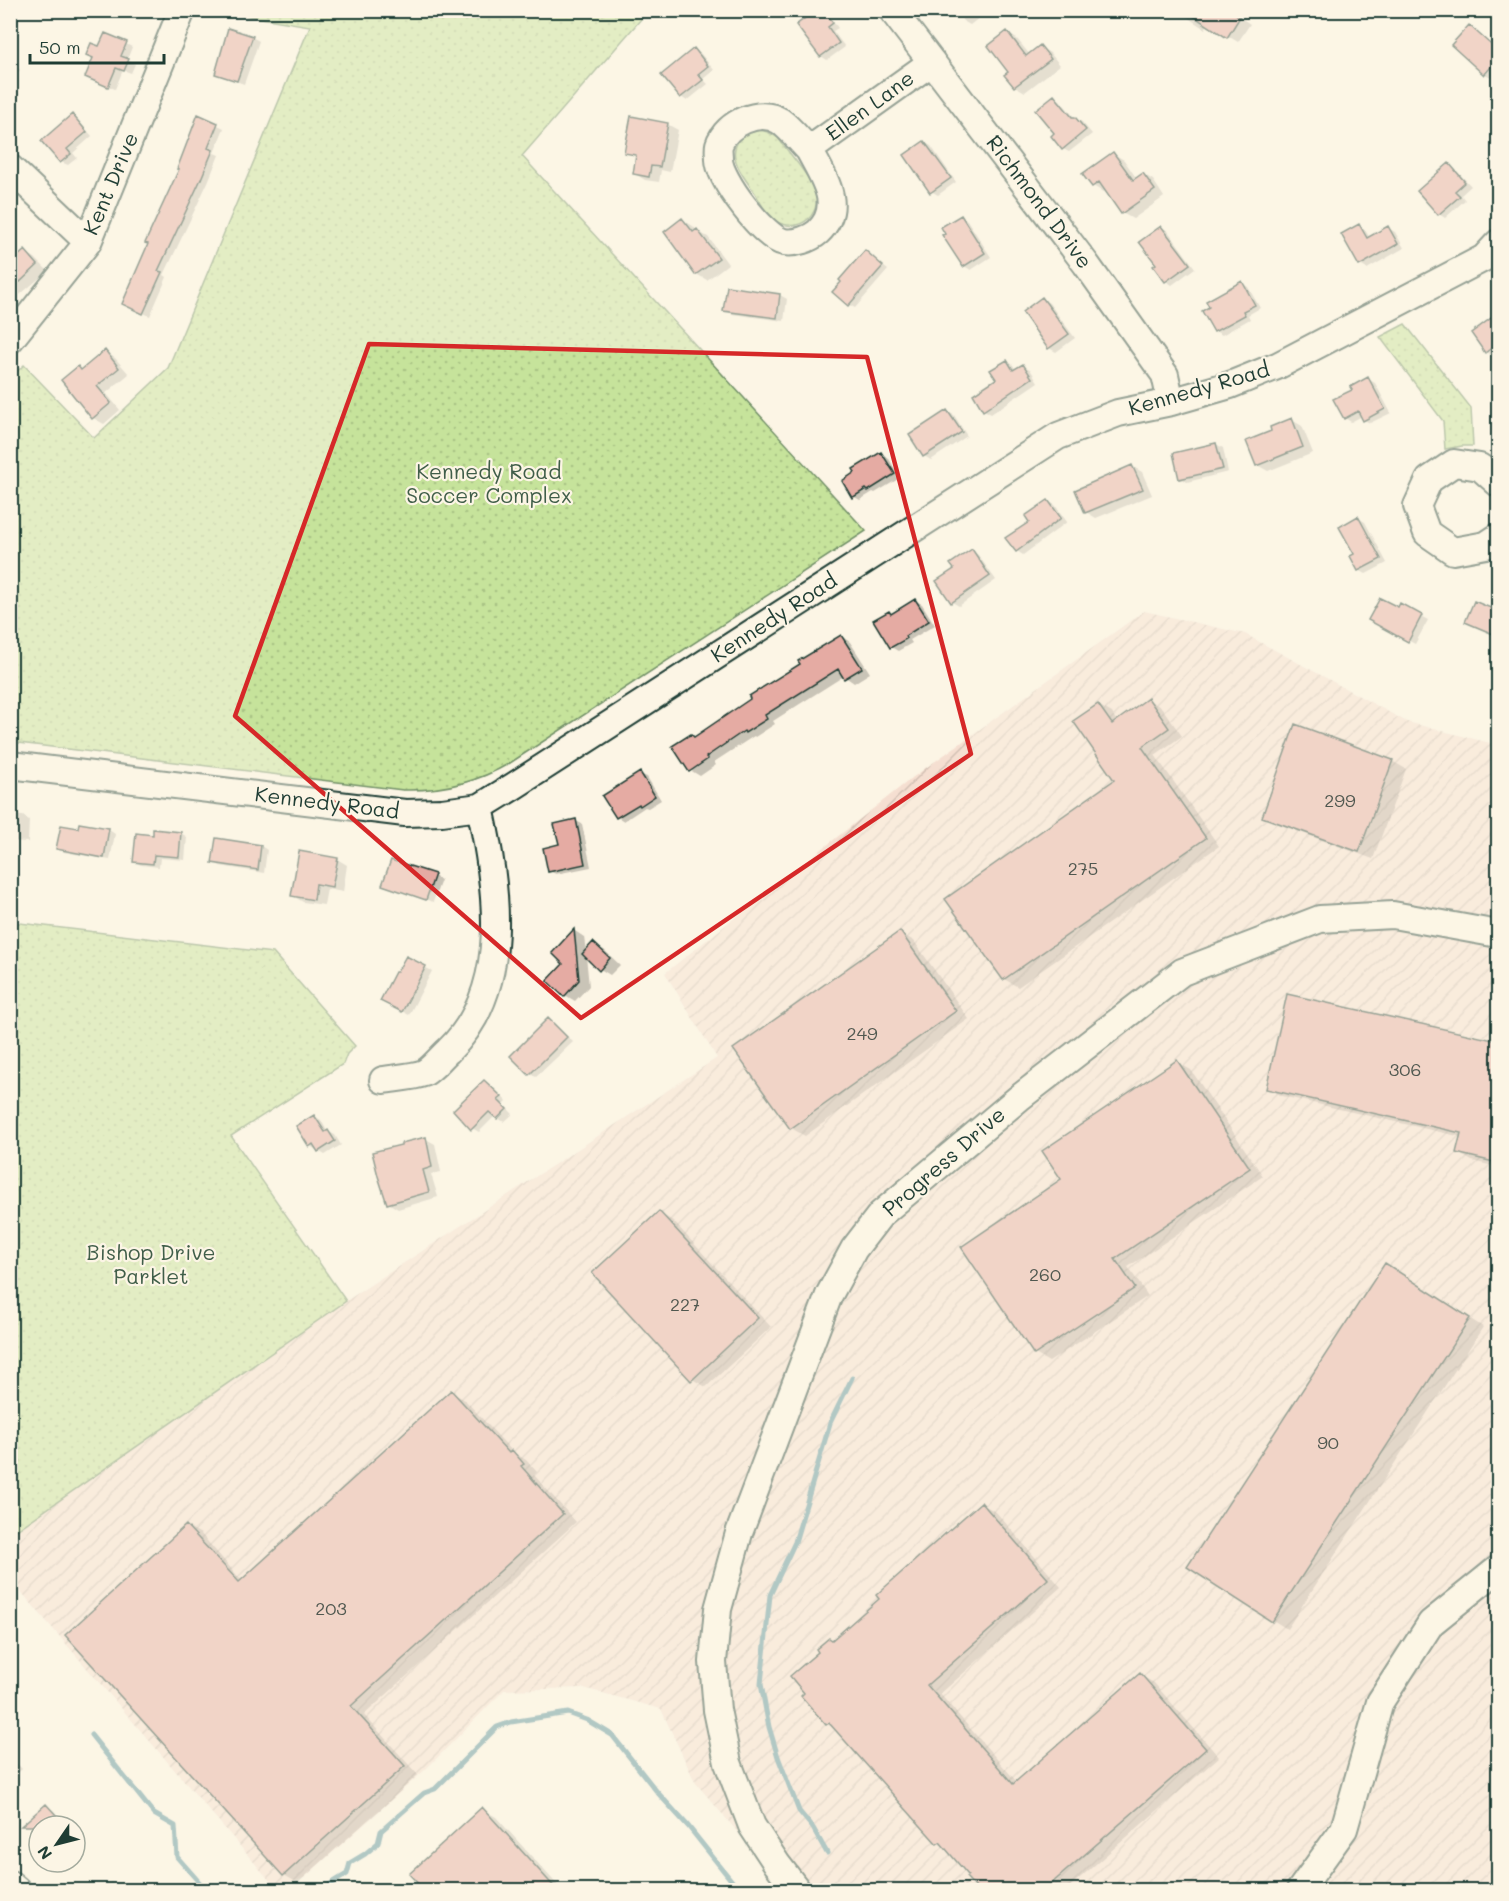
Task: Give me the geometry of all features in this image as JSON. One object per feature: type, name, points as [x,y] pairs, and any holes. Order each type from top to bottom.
[{"type":"street","name":"Kent Drive","points":[[10,340],[88,242],[182,10]]},
{"type":"street","name":"Richmond Drive","points":[[892,10],[1086,264],[1165,375],[1171,402]]},
{"type":"street","name":"Ellen Lane","points":[[809,150],[932,62]]},
{"type":"street","name":"Ellen Lane","points":[[763,116],[779,120],[809,150],[828,188],[832,210],[825,226],[813,237],[795,242],[784,242],[770,235],[736,196],[719,165],[719,145],[725,134],[735,124],[749,118],[763,116]]},
{"type":"street","points":[[10,168],[88,242]]},
{"type":"street","name":"Kennedy Road","points":[[10,765],[405,813],[442,812],[480,807],[1058,435],[1118,413],[1171,402],[1230,385],[1277,366],[1484,258],[1498,243]]},
{"type":"street","points":[[1498,483],[1480,467],[1454,463],[1429,480],[1416,506],[1427,533],[1453,551],[1486,545],[1498,537]]},
{"type":"street","points":[[383,1080],[425,1072],[454,1044],[478,1011],[492,964],[496,922],[487,840],[480,807]]},
{"type":"street","name":"Progress Drive","points":[[797,1890],[752,1826],[728,1763],[717,1710],[712,1662],[718,1609],[739,1533],[829,1295],[855,1249],[881,1214],[1018,1098],[1182,972],[1320,920],[1393,915],[1498,934]]},
{"type":"street","points":[[1300,1890],[1344,1829],[1380,1702],[1431,1623],[1498,1569]]},
{"type":"street","points":[[10,1884],[16,1890]]},
{"type":"highlighted area","points":[[369,344],[867,357],[971,754],[581,1018],[235,716]]},
{"type":"shaded area","points":[[1144,611],[1245,634],[1407,722],[1498,745],[1498,1890],[787,1890],[695,1782],[661,1709],[584,1688],[504,1690],[426,1769],[305,1877],[277,1889],[11,1580],[10,1534],[346,1301],[717,1058],[665,973],[912,778]]},
{"type":"green space","name":"Kennedy Road Soccer Complex","points":[[218,11],[648,11],[522,156],[866,531],[510,763],[471,781],[431,789],[403,790],[11,742],[11,377],[24,365],[94,438],[168,368],[310,26]]},
{"type":"green space","points":[[754,130],[767,132],[778,138],[813,185],[816,204],[811,216],[804,222],[791,225],[773,219],[743,176],[735,159],[735,151],[737,143],[743,136]]},
{"type":"green space","points":[[1405,324],[1471,408],[1473,446],[1445,449],[1443,421],[1380,337]]},
{"type":"green space","name":"Bishop Drive Parklet","points":[[11,922],[273,953],[355,1046],[347,1054],[343,1064],[231,1136],[346,1301],[11,1534]]},
{"type":"building","points":[[816,10],[823,10],[833,23],[828,27],[839,43],[820,57],[796,25]]},
{"type":"building","points":[[1184,10],[1230,10],[1240,17],[1227,38]]},
{"type":"building","points":[[1469,25],[1498,51],[1498,59],[1484,75],[1451,45]]},
{"type":"building","points":[[228,28],[253,36],[237,81],[215,74]]},
{"type":"building","points":[[1007,31],[1026,56],[1040,45],[1051,59],[1014,87],[1004,75],[1008,72],[988,46]]},
{"type":"building","points":[[105,33],[127,42],[121,56],[129,59],[124,71],[116,68],[108,87],[85,77],[93,58],[86,55],[91,43],[99,46]]},
{"type":"building","points":[[694,48],[708,66],[698,74],[703,80],[680,98],[661,75]]},
{"type":"building","points":[[1054,95],[1086,130],[1062,150],[1051,136],[1054,133],[1035,110]]},
{"type":"building","points":[[72,114],[87,132],[67,149],[71,154],[60,163],[41,141]]},
{"type":"building","points":[[198,114],[218,123],[208,148],[213,150],[158,271],[162,272],[143,314],[122,304],[148,244],[145,243],[179,169],[177,169]]},
{"type":"building","points":[[631,116],[668,123],[660,167],[651,166],[649,177],[633,174],[636,155],[624,153]]},
{"type":"building","points":[[924,141],[951,178],[930,193],[904,155]]},
{"type":"building","points":[[1113,152],[1133,180],[1143,173],[1155,190],[1121,214],[1099,182],[1092,187],[1082,174]]},
{"type":"building","points":[[1449,163],[1465,182],[1455,191],[1460,196],[1438,215],[1417,191]]},
{"type":"building","points":[[961,215],[985,253],[963,267],[942,235],[945,234],[941,227]]},
{"type":"building","points":[[682,218],[693,232],[697,229],[719,258],[695,275],[664,232]]},
{"type":"building","points":[[1359,224],[1367,238],[1388,226],[1398,244],[1359,266],[1341,234]]},
{"type":"building","points":[[1161,226],[1190,264],[1165,282],[1153,266],[1156,264],[1139,242]]},
{"type":"building","points":[[25,250],[38,265],[20,282],[10,287],[10,263]]},
{"type":"building","points":[[865,250],[883,266],[848,306],[832,292],[841,282],[839,280]]},
{"type":"building","points":[[1242,281],[1255,305],[1243,311],[1245,315],[1214,332],[1202,311],[1209,307],[1206,301]]},
{"type":"building","points":[[727,286],[780,294],[777,318],[723,311]]},
{"type":"building","points":[[1042,297],[1069,334],[1048,349],[1022,312]]},
{"type":"building","points":[[1498,313],[1498,343],[1485,353],[1471,333]]},
{"type":"building","points":[[105,350],[119,368],[97,386],[111,403],[92,419],[61,380],[78,366],[81,370]]},
{"type":"building","points":[[1007,360],[1013,370],[1023,364],[1032,378],[983,411],[973,394],[996,379],[990,370]]},
{"type":"building","points":[[1368,377],[1385,409],[1363,421],[1358,411],[1344,419],[1333,399],[1352,390],[1350,387]]},
{"type":"building","points":[[947,410],[962,432],[923,457],[909,435]]},
{"type":"building","points":[[1292,418],[1303,447],[1256,466],[1246,441],[1271,431],[1270,427]]},
{"type":"building","points":[[1216,443],[1223,469],[1179,479],[1173,453]]},
{"type":"building","points":[[881,452],[895,474],[852,498],[842,481],[855,472],[853,469]]},
{"type":"building","points":[[1132,465],[1143,489],[1085,513],[1075,490]]},
{"type":"building","points":[[1048,500],[1061,518],[1016,552],[1005,538],[1029,522],[1025,516]]},
{"type":"building","points":[[1358,516],[1381,559],[1358,571],[1350,556],[1354,554],[1339,527]]},
{"type":"building","points":[[972,549],[990,576],[951,603],[936,581],[954,569],[950,564]]},
{"type":"building","points":[[1380,598],[1398,607],[1400,603],[1422,615],[1408,642],[1368,620]]},
{"type":"building","points":[[915,599],[929,621],[890,648],[873,620],[889,611],[891,614]]},
{"type":"building","points":[[1474,601],[1498,611],[1498,636],[1465,622]]},
{"type":"building","points":[[841,635],[862,668],[844,679],[838,669],[765,715],[767,719],[745,733],[744,731],[706,757],[708,759],[689,772],[672,746],[691,734],[694,737],[750,699],[749,696],[800,664],[798,661]]},
{"type":"building","points":[[1148,698],[1169,728],[1142,747],[1206,838],[1003,980],[945,899],[1114,780],[1073,721],[1098,704],[1112,724]]},
{"type":"building","points":[[1295,724],[1393,760],[1359,852],[1262,817]]},
{"type":"building","points":[[640,772],[655,796],[616,818],[602,796]]},
{"type":"building","points":[[576,819],[585,864],[548,872],[543,848],[559,844],[554,824]]},
{"type":"building","points":[[79,823],[109,828],[104,858],[56,849],[61,825],[78,828]]},
{"type":"building","points":[[153,829],[181,832],[179,857],[154,855],[153,864],[133,862],[136,833],[153,835]]},
{"type":"building","points":[[216,838],[261,845],[258,870],[212,863]]},
{"type":"building","points":[[299,851],[338,858],[332,887],[316,884],[314,900],[291,896]]},
{"type":"building","points":[[391,860],[435,874],[426,900],[382,885]]},
{"type":"building","points":[[574,929],[579,980],[564,997],[547,981],[563,964],[552,953]]},
{"type":"building","points":[[900,931],[956,1011],[790,1129],[733,1049]]},
{"type":"building","points":[[593,942],[610,958],[599,971],[582,954]]},
{"type":"building","points":[[406,956],[426,966],[402,1012],[380,1001]]},
{"type":"building","points":[[1287,994],[1498,1041],[1498,1163],[1456,1153],[1461,1133],[1266,1089]]},
{"type":"building","points":[[548,1018],[567,1037],[529,1075],[510,1056]]},
{"type":"building","points":[[1177,1060],[1250,1168],[1115,1259],[1135,1288],[1034,1355],[961,1247],[1061,1179],[1042,1151]]},
{"type":"building","points":[[484,1080],[502,1097],[498,1100],[507,1109],[497,1119],[489,1112],[471,1130],[453,1110]]},
{"type":"building","points":[[314,1115],[325,1132],[328,1130],[335,1141],[318,1152],[313,1144],[309,1147],[296,1126]]},
{"type":"building","points":[[426,1137],[432,1167],[423,1170],[429,1192],[387,1204],[372,1152]]},
{"type":"building","points":[[659,1211],[758,1318],[691,1381],[592,1273]]},
{"type":"building","points":[[1385,1263],[1470,1318],[1272,1622],[1187,1567]]},
{"type":"building","points":[[451,1390],[509,1453],[512,1450],[524,1464],[521,1466],[563,1514],[351,1706],[405,1766],[283,1876],[65,1635],[186,1525],[239,1582]]},
{"type":"building","points":[[981,1502],[1048,1579],[927,1685],[1013,1784],[1140,1673],[1206,1749],[1044,1890],[978,1890],[940,1842],[937,1844],[829,1723],[826,1725],[801,1696],[804,1693],[790,1676],[818,1652],[816,1649],[829,1638],[832,1640],[879,1599],[876,1595]]},
{"type":"building","points":[[46,1804],[55,1814],[35,1814]]},
{"type":"building","points":[[482,1807],[557,1890],[424,1890],[409,1874]]},
{"type":"waterway","points":[[827,1853],[813,1828],[799,1811],[769,1727],[761,1684],[770,1595],[795,1542],[830,1423],[852,1378]]},
{"type":"waterway","points":[[321,1890],[347,1874],[350,1863],[378,1843],[381,1831],[424,1793],[435,1789],[497,1727],[511,1722],[568,1713],[587,1720],[612,1735],[739,1890]]},
{"type":"waterway","points":[[91,1735],[154,1814],[175,1826],[177,1857],[206,1890],[220,1890]]}]
